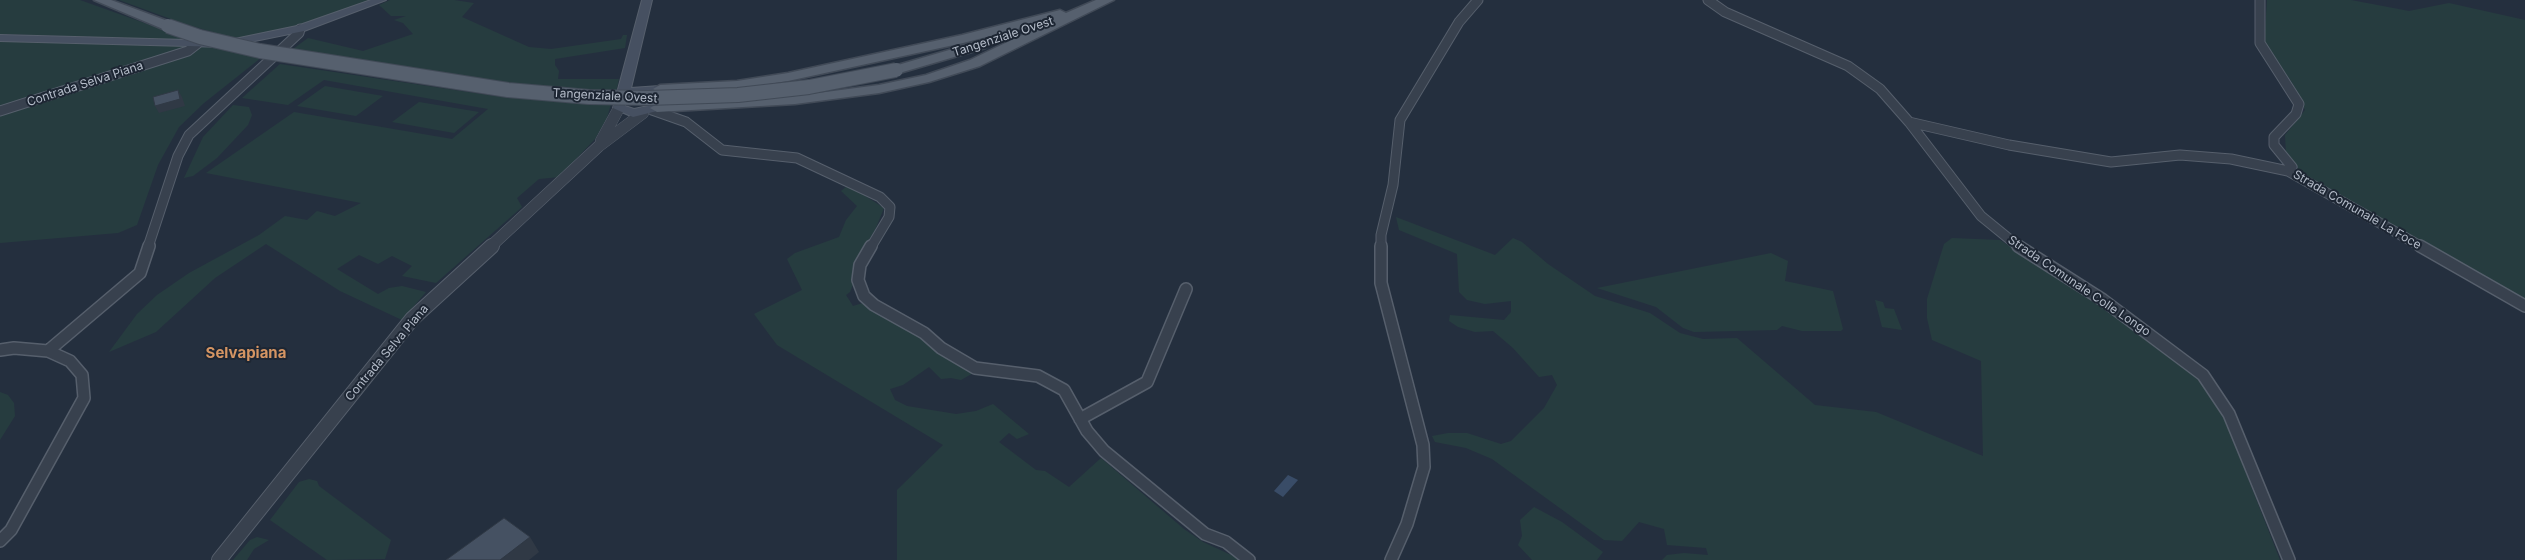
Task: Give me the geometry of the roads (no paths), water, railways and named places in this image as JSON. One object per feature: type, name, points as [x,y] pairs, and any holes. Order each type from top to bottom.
[{"type":"main road","name":"Tangenziale Ovest","points":[[100,0],[200,37],[260,51],[508,90],[648,98],[738,95],[809,87],[896,70],[1036,27],[1108,0]]},
{"type":"main road","points":[[0,38],[197,44],[232,43],[300,29],[381,0]]},
{"type":"main road","points":[[647,0],[621,102],[628,113],[795,100],[879,89],[929,78],[975,63],[1093,5]]},
{"type":"main road","points":[[621,102],[636,90],[738,85],[788,77],[963,39],[1093,5]]},
{"type":"main road","points":[[630,67],[635,77],[656,89],[666,98],[650,110]]},
{"type":"street","points":[[1391,560],[1407,524],[1424,467],[1423,445],[1381,284],[1381,235],[1393,185],[1400,120],[1459,22],[1478,0]]},
{"type":"street","name":"Strada Comunale Colle Longo","points":[[1708,0],[1725,12],[1848,66],[1880,88],[1909,122],[1981,216],[2019,247],[2103,300],[2203,375],[2229,414],[2289,560]]},
{"type":"street","points":[[2260,0],[2260,43],[2299,104],[2296,114],[2274,137],[2274,145],[2292,167],[2288,171]]},
{"type":"street","points":[[48,352],[140,273],[178,156],[189,135],[299,33],[300,29]]},
{"type":"street","name":"Contrada Selva Piana","points":[[0,111],[188,51],[197,44]]},
{"type":"street","points":[[599,146],[621,102]]},
{"type":"street","points":[[599,146],[650,110],[686,122],[705,139],[722,150],[797,158],[880,197],[890,206],[889,217],[860,265],[858,280],[864,296],[874,305],[924,333],[941,348],[975,368],[1038,376],[1064,390],[1080,420],[1104,451],[1128,473],[1204,534],[1226,542],[1248,560]]},
{"type":"street","name":"Strada Comunale La Foce","points":[[1909,122],[2009,146],[2111,162],[2180,155],[2231,159],[2288,171],[2525,306]]},
{"type":"street","name":"Contrada Selva Piana","points":[[219,560],[412,319],[599,146]]},
{"type":"street","points":[[1080,420],[1147,382],[1186,289]]},
{"type":"street","points":[[0,350],[14,348],[48,352],[70,360],[82,376],[84,398],[11,530],[0,541]]},
{"type":"water","points":[[1288,475],[1298,480],[1283,497],[1274,491]]},
{"type":"district","name":"Selvapiana","points":[[246,353]]}]
